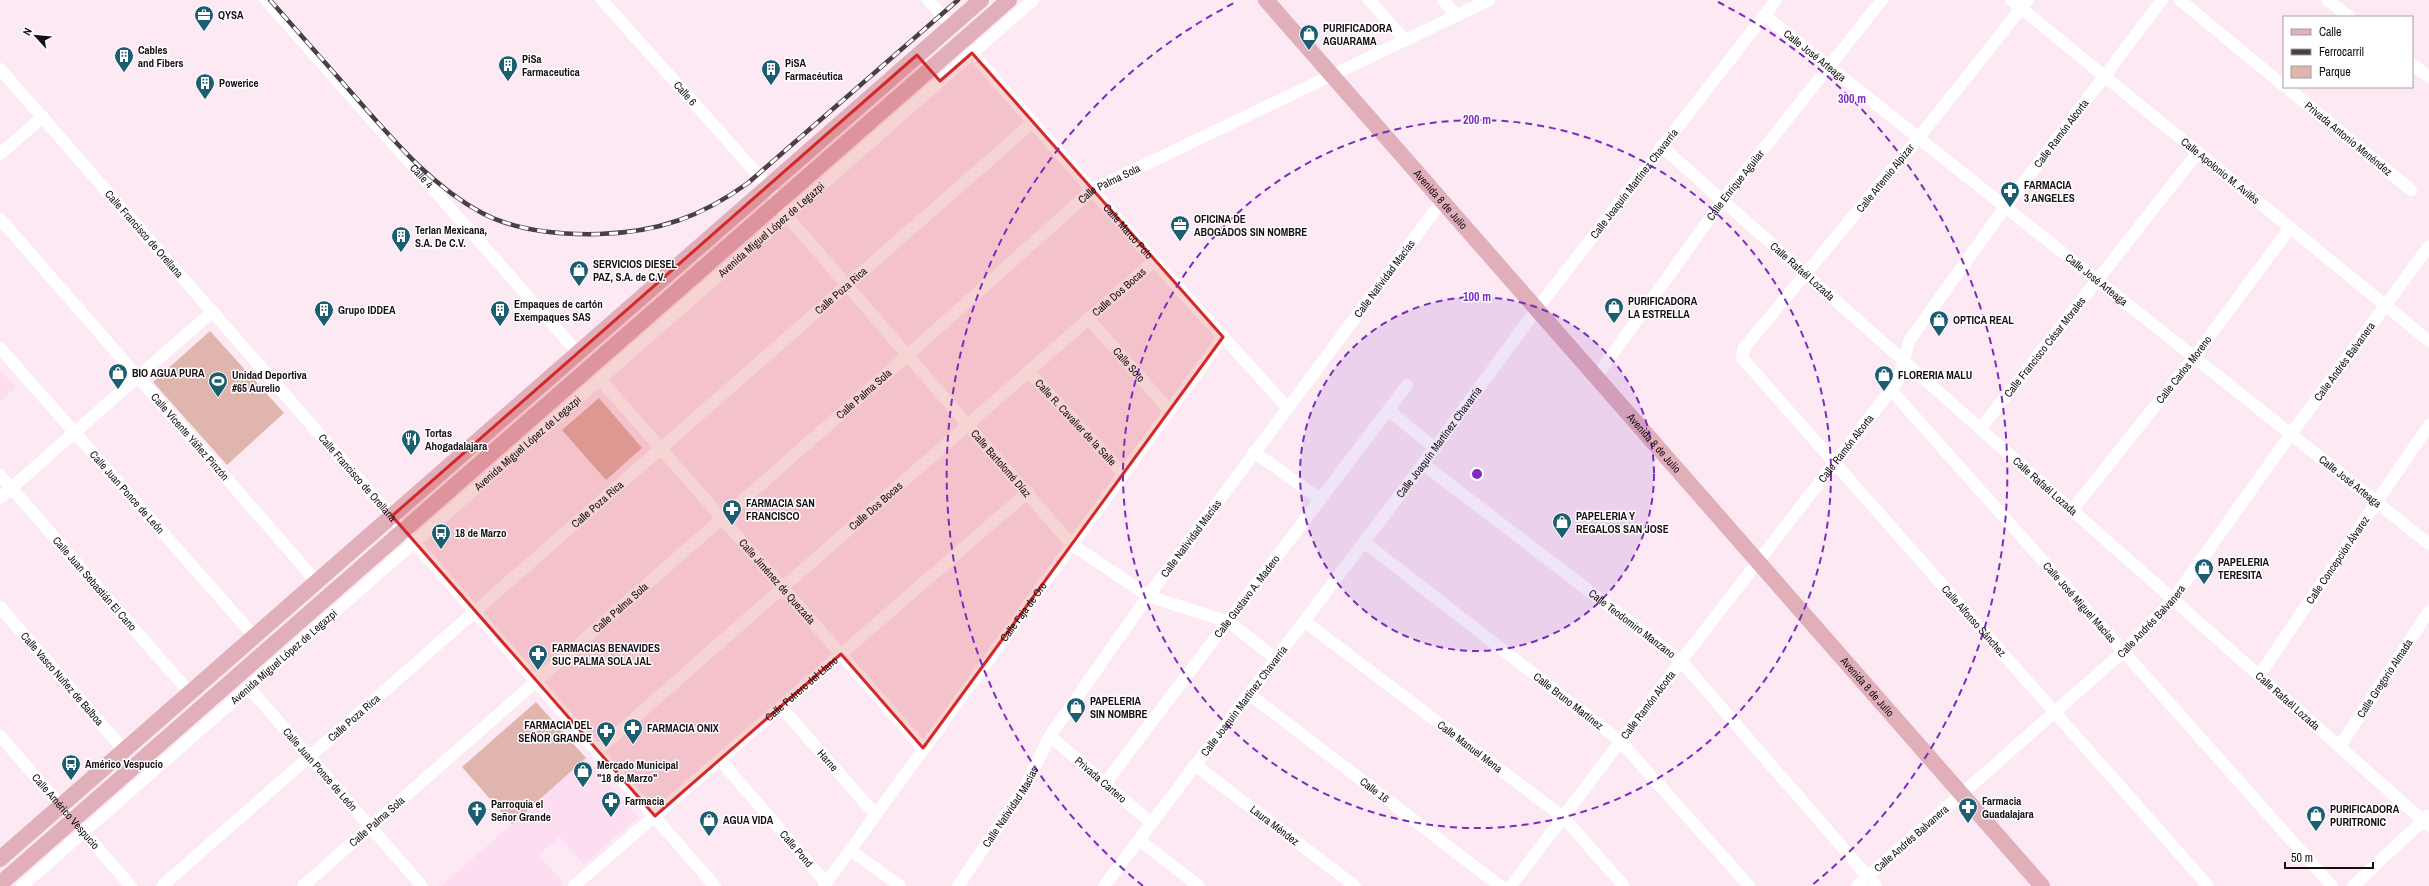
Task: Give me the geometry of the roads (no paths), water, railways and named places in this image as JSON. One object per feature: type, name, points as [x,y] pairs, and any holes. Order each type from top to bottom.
[{"type":"main road","points":[[0,859],[981,0]]},
{"type":"main road","name":"Avenida Miguel López de Legazpi","points":[[0,884],[73,819],[410,536],[782,209],[929,69],[1009,0]]},
{"type":"main road","name":"Avenida 8 de Julio","points":[[1266,0],[2042,886]]},
{"type":"main road","points":[[917,56],[929,69]]},
{"type":"street","name":"Calle 4","points":[[266,0],[578,353]]},
{"type":"street","name":"Calle 6","points":[[602,0],[768,186],[782,209]]},
{"type":"street","points":[[928,0],[951,26]]},
{"type":"street","name":"Avenida Miguel López de Legazpi","points":[[22,886],[250,688],[410,536],[600,379],[782,209],[972,53],[1033,0]]},
{"type":"street","points":[[1369,0],[1405,40]]},
{"type":"street","points":[[1443,0],[1457,16]]},
{"type":"street","name":"Calle Palma Sola","points":[[303,886],[908,355],[1092,190],[1489,0]]},
{"type":"street","name":"Calle Joaquín Martínez Chavarría","points":[[1104,886],[1435,448],[1536,310],[1661,146],[1776,0]]},
{"type":"street","name":"Calle Enrique Aguilar","points":[[1596,376],[1722,201],[1882,0]]},
{"type":"street","name":"Calle Apolonio M. Avilés","points":[[2011,0],[2025,4],[2104,74],[2429,341]]},
{"type":"street","name":"Calle Ramón Alcorta","points":[[1511,886],[1681,661],[1836,463],[1891,390],[1899,379],[1903,359],[1910,341],[2006,206],[2104,74],[2162,0]]},
{"type":"street","name":"Privada Antonio Menéndez","points":[[2180,0],[2283,84]]},
{"type":"street","points":[[2327,0],[2349,16]]},
{"type":"street","name":"Calle Artemio Alpizar","points":[[1742,355],[1744,348],[1918,137],[2025,4]]},
{"type":"street","name":"Calle José Arteaga","points":[[1764,15],[2429,544]]},
{"type":"street","name":"Calle Marco Polo","points":[[972,53],[1154,261],[1287,407]]},
{"type":"street","points":[[2413,65],[2429,77]]},
{"type":"street","name":"Calle Francisco de Orellana","points":[[0,69],[655,816],[710,884]]},
{"type":"street","name":"Privada Antonio Menéndez","points":[[2287,88],[2411,190]]},
{"type":"street","points":[[0,154],[42,117]]},
{"type":"street","name":"Calle Poza Rica","points":[[162,886],[848,286],[1033,122]]},
{"type":"street","name":"Calle Rafaél Lozada","points":[[1661,146],[2340,746],[2428,821]]},
{"type":"street","name":"Calle Francisco César Morales","points":[[1981,428],[2198,152]]},
{"type":"street","name":"Calle Natividad Macías","points":[[958,886],[1025,787],[1050,736],[1148,596],[1287,407],[1442,202]]},
{"type":"street","name":"Calle Bartolomé Díaz","points":[[782,209],[1028,492],[1071,544],[1148,596],[1229,622],[1276,659]]},
{"type":"street","name":"Calle Vicente Yáñez Pinzón","points":[[0,219],[317,582]]},
{"type":"street","name":"Calle Carlos Moreno","points":[[2073,509],[2194,357],[2290,228]]},
{"type":"street","name":"Calle Andrés Balvanera","points":[[1856,886],[2123,652],[2174,598],[2291,434],[2429,246]]},
{"type":"street","name":"Calle Dos Bocas","points":[[596,750],[1154,261]]},
{"type":"street","points":[[0,498],[213,311]]},
{"type":"street","name":"Calle Soto","points":[[1088,318],[1169,410]]},
{"type":"street","name":"Calle Faja de Oro","points":[[825,884],[1223,337]]},
{"type":"street","name":"Calle Juan Ponce de León","points":[[0,348],[254,636]]},
{"type":"street","name":"Calle Alfonso Sánchez","points":[[1742,355],[1743,361],[1836,463],[2208,886]]},
{"type":"street","name":"Calle R. Cavalier de la Salle","points":[[1028,371],[1123,473]]},
{"type":"street","name":"Calle Jiménez de Quezada","points":[[600,379],[923,748]]},
{"type":"street","name":"Calle Gustavo A. Madero","points":[[1106,782],[1229,622],[1407,385]]},
{"type":"street","name":"Calle José Miguel Macías","points":[[1891,390],[2332,886]]},
{"type":"street","points":[[1388,410],[1435,448]]},
{"type":"street","name":"Calle Concepción Álvarez","points":[[2260,674],[2429,425]]},
{"type":"street","points":[[1254,452],[1320,499]]},
{"type":"street","name":"Calle Teodomiro Manzano","points":[[1423,464],[1681,661],[1876,886]]},
{"type":"street","name":"Calle Juan Sebastián El Cano","points":[[0,475],[190,692]]},
{"type":"street","name":"Calle Potrero del Llano","points":[[574,886],[1028,492]]},
{"type":"street","name":"Calle Bruno Martínez","points":[[1364,542],[1620,741],[1749,886]]},
{"type":"street","name":"Calle Vasco Nuñez de Balboa","points":[[0,607],[124,750]]},
{"type":"street","name":"Calle Gregorio Almada","points":[[2340,746],[2429,612]]},
{"type":"street","name":"Calle Manuel Mena","points":[[1304,621],[1563,817],[1624,886]]},
{"type":"street","name":"Calle Juan Ponce de León","points":[[250,688],[422,886]]},
{"type":"street","name":"Calle 16","points":[[1249,694],[1500,886]]},
{"type":"street","name":"Harne","points":[[781,706],[875,814]]},
{"type":"street","name":"Calle Américo Vespucio","points":[[0,736],[131,886]]},
{"type":"street","name":"Privada Cartero","points":[[1050,736],[1106,782],[1151,823]]},
{"type":"street","name":"Calle Pond","points":[[720,760],[825,884]]},
{"type":"street","name":"Laura Méndez","points":[[1195,765],[1355,886]]},
{"type":"street","points":[[2353,886],[2428,821]]},
{"type":"street","points":[[1139,840],[1199,886]]},
{"type":"street","points":[[850,850],[900,886]]},
{"type":"railway","points":[[270,0],[400,147],[447,190],[482,213],[495,219],[524,228],[570,234],[621,233],[660,226],[696,214],[731,195],[748,183],[958,0]]},
{"type":"place","name":"QYSA","points":[[204,32]]},
{"type":"place","name":"PURIFICADORA AGUARAMA","points":[[1309,51]]},
{"type":"place","name":"Cables and Fibers","points":[[124,73]]},
{"type":"place","name":"PiSa Farmaceutica","points":[[508,82]]},
{"type":"place","name":"PiSA Farmacéutica","points":[[771,86]]},
{"type":"place","name":"Powerice","points":[[205,100]]},
{"type":"place","name":"FARMACIA 3 ANGELES","points":[[2010,208]]},
{"type":"place","name":"OFICINA DE ABOGADOS SIN NOMBRE","points":[[1180,242]]},
{"type":"place","name":"Terlan Mexicana, S.A. De C.V.","points":[[401,253]]},
{"type":"place","name":"SERVICIOS DIESEL PAZ, S.A. de C.V.","points":[[579,287]]},
{"type":"place","name":"PURIFICADORA LA ESTRELLA","points":[[1614,324]]},
{"type":"place","name":"Grupo IDDEA","points":[[324,327]]},
{"type":"place","name":"Empaques de cartón Exempaques SAS","points":[[500,327]]},
{"type":"place","name":"OPTICA REAL","points":[[1939,337]]},
{"type":"place","name":"BIO AGUA PURA","points":[[118,390]]},
{"type":"place","name":"FLORERIA MALU","points":[[1884,392]]},
{"type":"place","name":"Unidad Deportiva #65 Aurelio","points":[[218,398]]},
{"type":"place","name":"Tortas Ahogadalajara","points":[[411,456]]},
{"type":"place","name":"FARMACIA SAN FRANCISCO","points":[[732,526]]},
{"type":"place","name":"PAPELERIA Y REGALOS SAN JOSE","points":[[1562,539]]},
{"type":"place","name":"18 de Marzo","points":[[441,550]]},
{"type":"place","name":"PAPELERIA TERESITA","points":[[2204,585]]},
{"type":"place","name":"FARMACIAS BENAVIDES SUC PALMA SOLA JAL","points":[[538,671]]},
{"type":"place","name":"PAPELERIA SIN NOMBRE","points":[[1076,724]]},
{"type":"place","name":"FARMACIA ONIX","points":[[633,745]]},
{"type":"place","name":"FARMACIA DEL SEÑOR GRANDE","points":[[606,748]]},
{"type":"place","name":"Américo Vespucio","points":[[71,781]]},
{"type":"place","name":"Mercado Municipal \"18 de Marzo\"","points":[[583,788]]},
{"type":"place","name":"Farmacia","points":[[611,818]]},
{"type":"place","name":"Farmacia Guadalajara","points":[[1968,824]]},
{"type":"place","name":"Parroquia el Señor Grande","points":[[477,827]]},
{"type":"place","name":"PURIFICADORA PURITRONIC","points":[[2316,832]]},
{"type":"place","name":"AGUA VIDA","points":[[709,837]]}]
